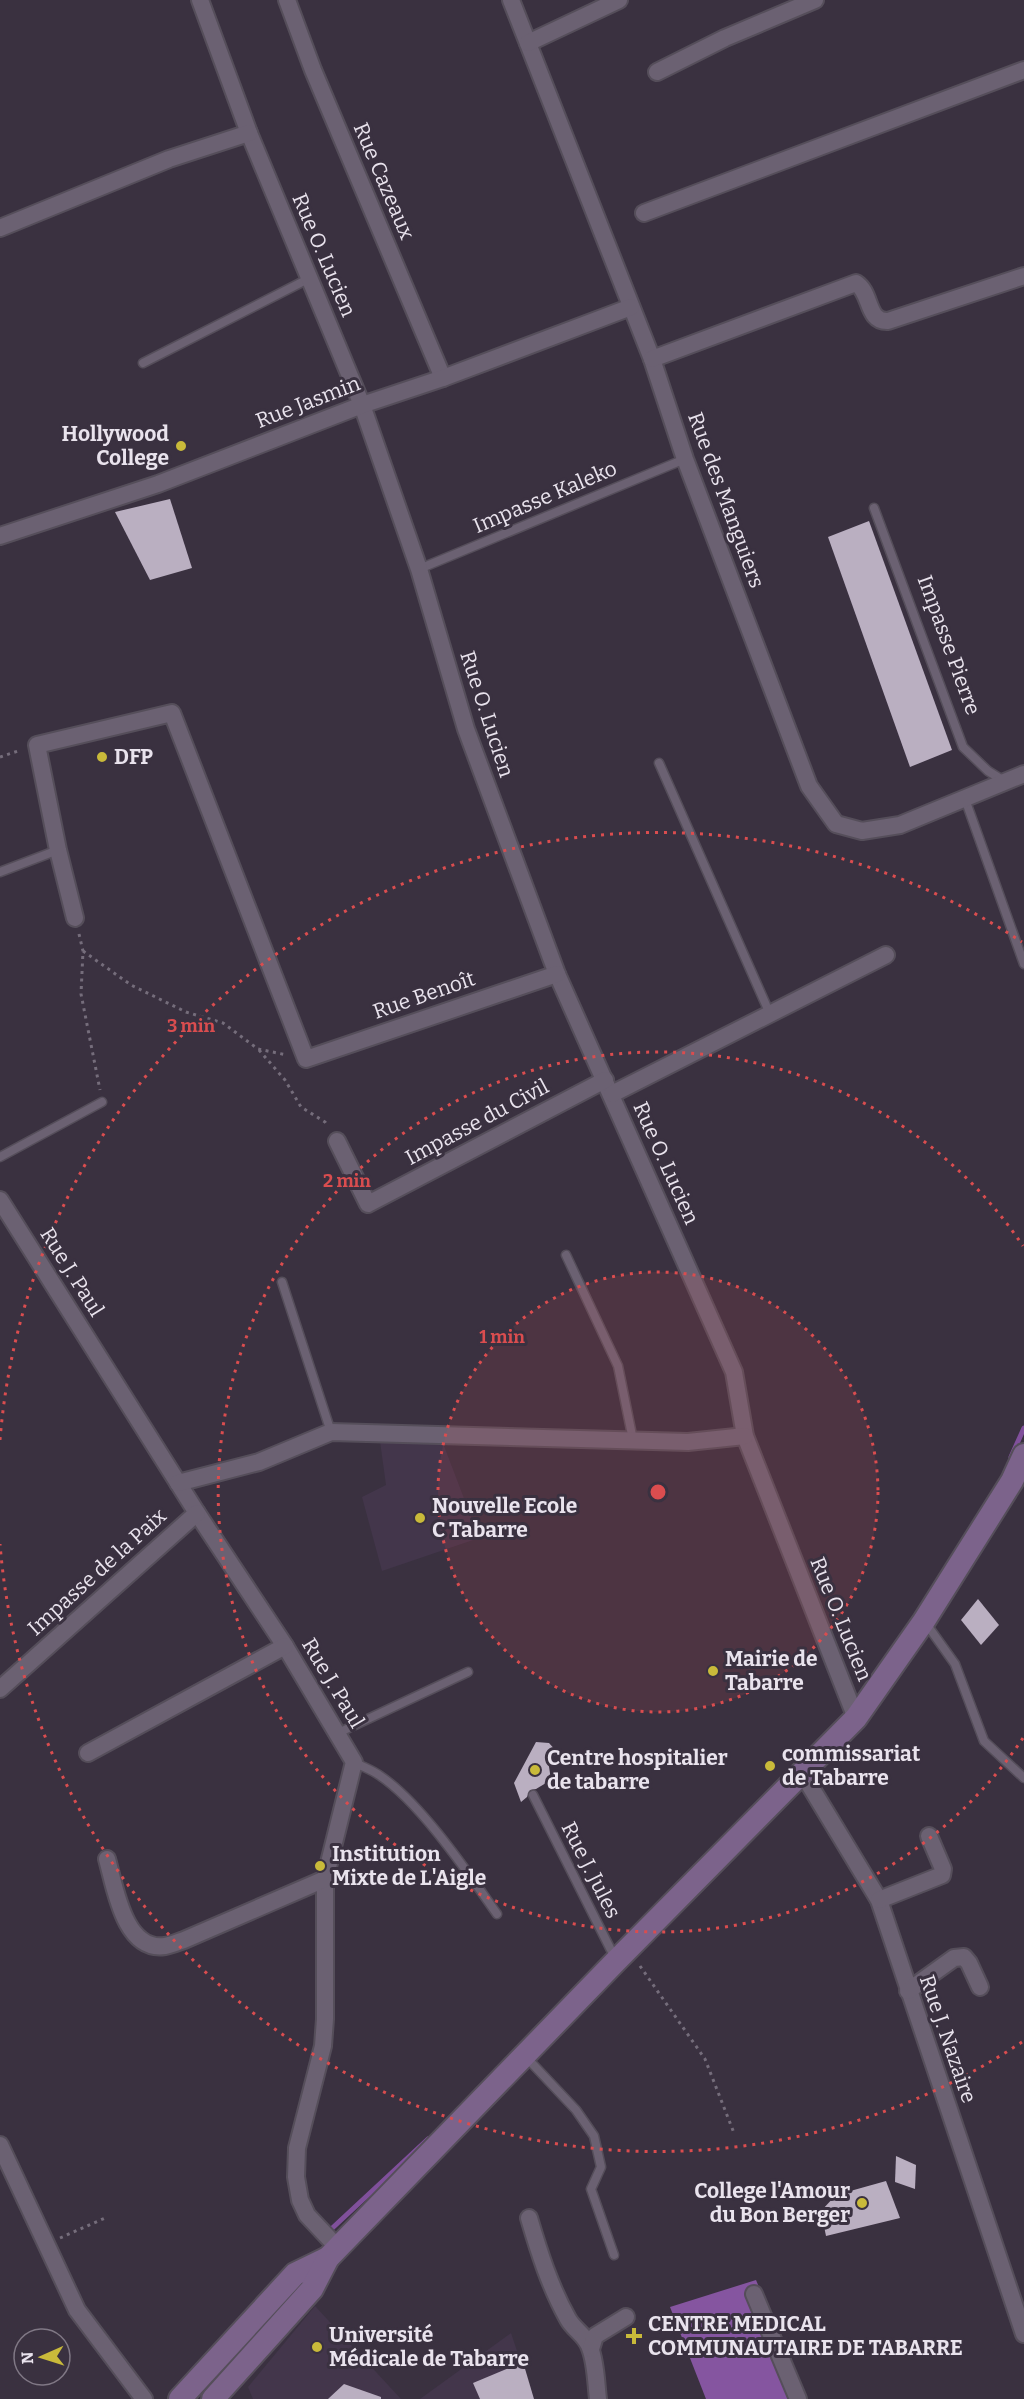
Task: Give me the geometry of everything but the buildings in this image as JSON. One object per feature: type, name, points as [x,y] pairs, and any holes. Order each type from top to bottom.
[{"type":"main road","points":[[213,2399],[312,2289],[333,2253],[801,1771],[856,1718],[924,1621],[1012,1480],[1024,1455]]},
{"type":"main road","points":[[180,2399],[295,2274],[333,2253]]},
{"type":"street","name":"Rue O. Lucien","points":[[200,0],[249,133],[362,405],[419,569],[466,729],[557,974],[734,1372],[744,1436],[856,1718]]},
{"type":"street","name":"Rue Cazeaux","points":[[287,0],[313,70],[443,378]]},
{"type":"street","name":"Rue des Manguiers","points":[[511,0],[631,307],[685,459],[809,786],[836,824],[862,831],[900,825],[1024,774]]},
{"type":"street","points":[[528,43],[619,0]]},
{"type":"street","points":[[657,72],[725,38],[815,0]]},
{"type":"street","points":[[644,213],[1024,70]]},
{"type":"street","points":[[0,228],[169,159],[249,133]]},
{"type":"street","points":[[651,360],[856,283],[862,287],[874,316],[880,322],[1024,276]]},
{"type":"street","name":"Rue Jasmin","points":[[0,536],[158,484],[362,405],[443,378],[631,307]]},
{"type":"street","points":[[75,918],[58,850],[37,745],[172,713],[306,1059]]},
{"type":"street","points":[[608,1087],[771,1015],[886,955]]},
{"type":"street","name":"Rue Benoît","points":[[306,1059],[557,974]]},
{"type":"street","name":"Impasse du Civil","points":[[337,1141],[368,1204],[608,1087]]},
{"type":"street","name":"Rue J. Paul","points":[[0,1200],[197,1513],[285,1646],[354,1762],[325,1879],[326,2019],[323,2046],[297,2148],[296,2177],[300,2200],[307,2215],[333,2253]]},
{"type":"street","points":[[178,1483],[258,1462],[331,1432],[688,1442],[744,1436]]},
{"type":"street","name":"Impasse de la Paix","points":[[0,1689],[197,1513]]},
{"type":"street","points":[[88,1753],[285,1646]]},
{"type":"street","name":"Rue J. Nazaire","points":[[801,1771],[879,1900],[1024,2334]]},
{"type":"street","points":[[879,1900],[942,1875],[943,1869],[929,1836]]},
{"type":"street","points":[[107,1859],[126,1922],[136,1936],[147,1943],[163,1946],[184,1940],[325,1879]]},
{"type":"street","points":[[908,1991],[954,1958],[964,1957],[980,1987]]},
{"type":"street","points":[[0,2145],[77,2310],[144,2399]]},
{"type":"street","points":[[529,2218],[556,2296],[569,2322],[585,2336],[591,2349],[598,2399]]},
{"type":"street","points":[[754,2294],[798,2399]]},
{"type":"street","points":[[591,2349],[595,2336],[626,2317]]},
{"type":"lane","points":[[143,363],[310,278]]},
{"type":"lane","name":"Impasse Kaleko","points":[[419,569],[685,459]]},
{"type":"lane","name":"Impasse Pierre","points":[[874,508],[963,747],[988,771],[1005,782]]},
{"type":"lane","points":[[659,763],[771,1015]]},
{"type":"lane","points":[[965,799],[1024,964]]},
{"type":"lane","points":[[0,872],[58,850]]},
{"type":"lane","points":[[0,1157],[102,1102]]},
{"type":"lane","points":[[567,1255],[618,1366],[633,1440]]},
{"type":"lane","points":[[282,1282],[331,1432]]},
{"type":"lane","points":[[924,1621],[955,1664],[984,1741],[1024,1778]]},
{"type":"lane","points":[[338,1733],[468,1672]]},
{"type":"lane","points":[[354,1762],[380,1776],[415,1808],[497,1914]]},
{"type":"lane","name":"Rue J. Jules","points":[[533,1795],[622,1955]]},
{"type":"lane","points":[[524,2055],[576,2110],[594,2136],[602,2166],[591,2189],[614,2255]]},
{"type":"path","points":[[0,757],[37,745]]},
{"type":"path","points":[[75,918],[83,951],[81,994],[102,1102]]},
{"type":"path","points":[[83,951],[131,985],[186,1012],[223,1023],[258,1049],[285,1080],[301,1107],[325,1122],[337,1141]]},
{"type":"path","points":[[258,1049],[306,1059]]},
{"type":"path","points":[[622,1955],[705,2059],[734,2133]]},
{"type":"path","points":[[45,2244],[105,2217]]},
{"type":"shaded area","name":"Nouvelle Ecole C Tabarre","points":[[438,1430],[479,1538],[382,1571],[362,1497],[386,1485],[379,1434]]},
{"type":"shaded area","points":[[756,2280],[806,2399],[706,2399],[670,2307]]},
{"type":"shaded area","name":"Université Médicale de Tabarre","points":[[315,2306],[401,2399],[253,2399],[248,2387]]},
{"type":"shaded area","name":"Université Médicale de Tabarre","points":[[511,2333],[533,2399],[420,2399]]},
{"type":"waterway","points":[[1011,1457],[1024,1428]]},
{"type":"waterway","points":[[327,2233],[428,2139]]},
{"type":"place","name":"Hollywood College","points":[[181,446]]},
{"type":"place","name":"DFP","points":[[102,757]]},
{"type":"place","name":"Nouvelle Ecole C Tabarre","points":[[420,1518]]},
{"type":"place","name":"Mairie de Tabarre","points":[[713,1671]]},
{"type":"place","name":"commissariat de Tabarre","points":[[770,1766]]},
{"type":"place","name":"Centre hospitalier de tabarre","points":[[535,1770]]},
{"type":"place","name":"Institution Mixte de L'Aigle","points":[[320,1866]]},
{"type":"place","name":"College l'Amour du Bon Berger","points":[[862,2203]]},
{"type":"place","name":"CENTRE MEDICAL COMMUNAUTAIRE DE TABARRE","points":[[634,2336]]},
{"type":"place","name":"Université Médicale de Tabarre","points":[[317,2347]]}]
